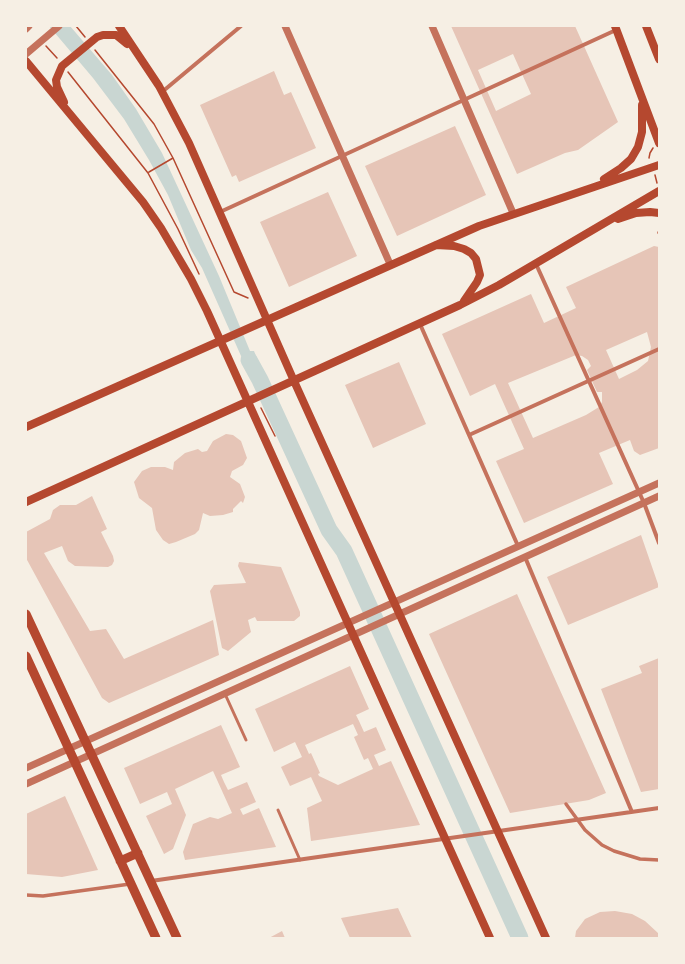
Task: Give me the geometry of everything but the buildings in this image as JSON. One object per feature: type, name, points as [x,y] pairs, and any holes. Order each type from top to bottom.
[{"type":"main road","points":[[119,26],[162,92],[189,143],[259,302],[290,382],[401,613],[496,831],[546,938]]},
{"type":"main road","points":[[646,26],[659,59]]},
{"type":"main road","points":[[616,28],[659,143]]},
{"type":"main road","points":[[76,122],[60,95],[56,80],[62,66],[97,37],[109,34],[122,38],[142,61]]},
{"type":"main road","points":[[26,61],[143,202],[161,228],[223,341],[351,621],[353,635],[490,938]]},
{"type":"main road","points":[[592,186],[621,168],[631,159],[638,147],[642,132],[643,117],[640,92]]},
{"type":"main road","points":[[26,427],[223,341],[431,245],[513,213],[659,165]]},
{"type":"main road","points":[[26,502],[420,324],[499,286],[596,227],[659,191]]},
{"type":"main road","points":[[596,227],[636,213],[659,213]]},
{"type":"main road","points":[[431,245],[464,248],[476,259],[480,274],[477,282],[460,305]]},
{"type":"main road","points":[[26,614],[177,938]]},
{"type":"main road","points":[[26,656],[156,938]]},
{"type":"main road","points":[[120,861],[138,853]]},
{"type":"street","points":[[26,29],[29,26]]},
{"type":"street","points":[[26,54],[59,26]]},
{"type":"street","points":[[162,92],[241,26]]},
{"type":"street","points":[[286,26],[390,264]]},
{"type":"street","points":[[432,26],[513,213]]},
{"type":"street","points":[[220,212],[464,100],[616,28]]},
{"type":"street","points":[[536,264],[644,503],[659,543]]},
{"type":"street","points":[[420,324],[518,546]]},
{"type":"street","points":[[469,435],[659,349]]},
{"type":"street","points":[[26,768],[659,483]]},
{"type":"street","points":[[26,784],[225,692],[659,496]]},
{"type":"street","points":[[525,556],[632,812]]},
{"type":"street","points":[[566,804],[582,826],[602,845],[614,851],[633,857],[659,860]]},
{"type":"street","points":[[150,881],[659,808]]},
{"type":"street","points":[[26,895],[54,895],[131,884]]},
{"type":"lane","points":[[225,692],[246,740]]},
{"type":"lane","points":[[278,810],[300,860]]},
{"type":"path","points":[[76,26],[85,38]]},
{"type":"path","points":[[90,44],[154,124],[173,158],[234,292],[259,302]]},
{"type":"path","points":[[148,173],[173,158]]},
{"type":"shaded area","points":[[49,26],[70,26],[112,75],[136,109],[162,153],[219,276],[250,351],[254,351],[265,378],[253,383],[202,268],[191,250],[168,195],[124,119],[93,78]]},
{"type":"waterway","points":[[249,360],[260,380],[329,530],[344,551],[520,938]]}]
